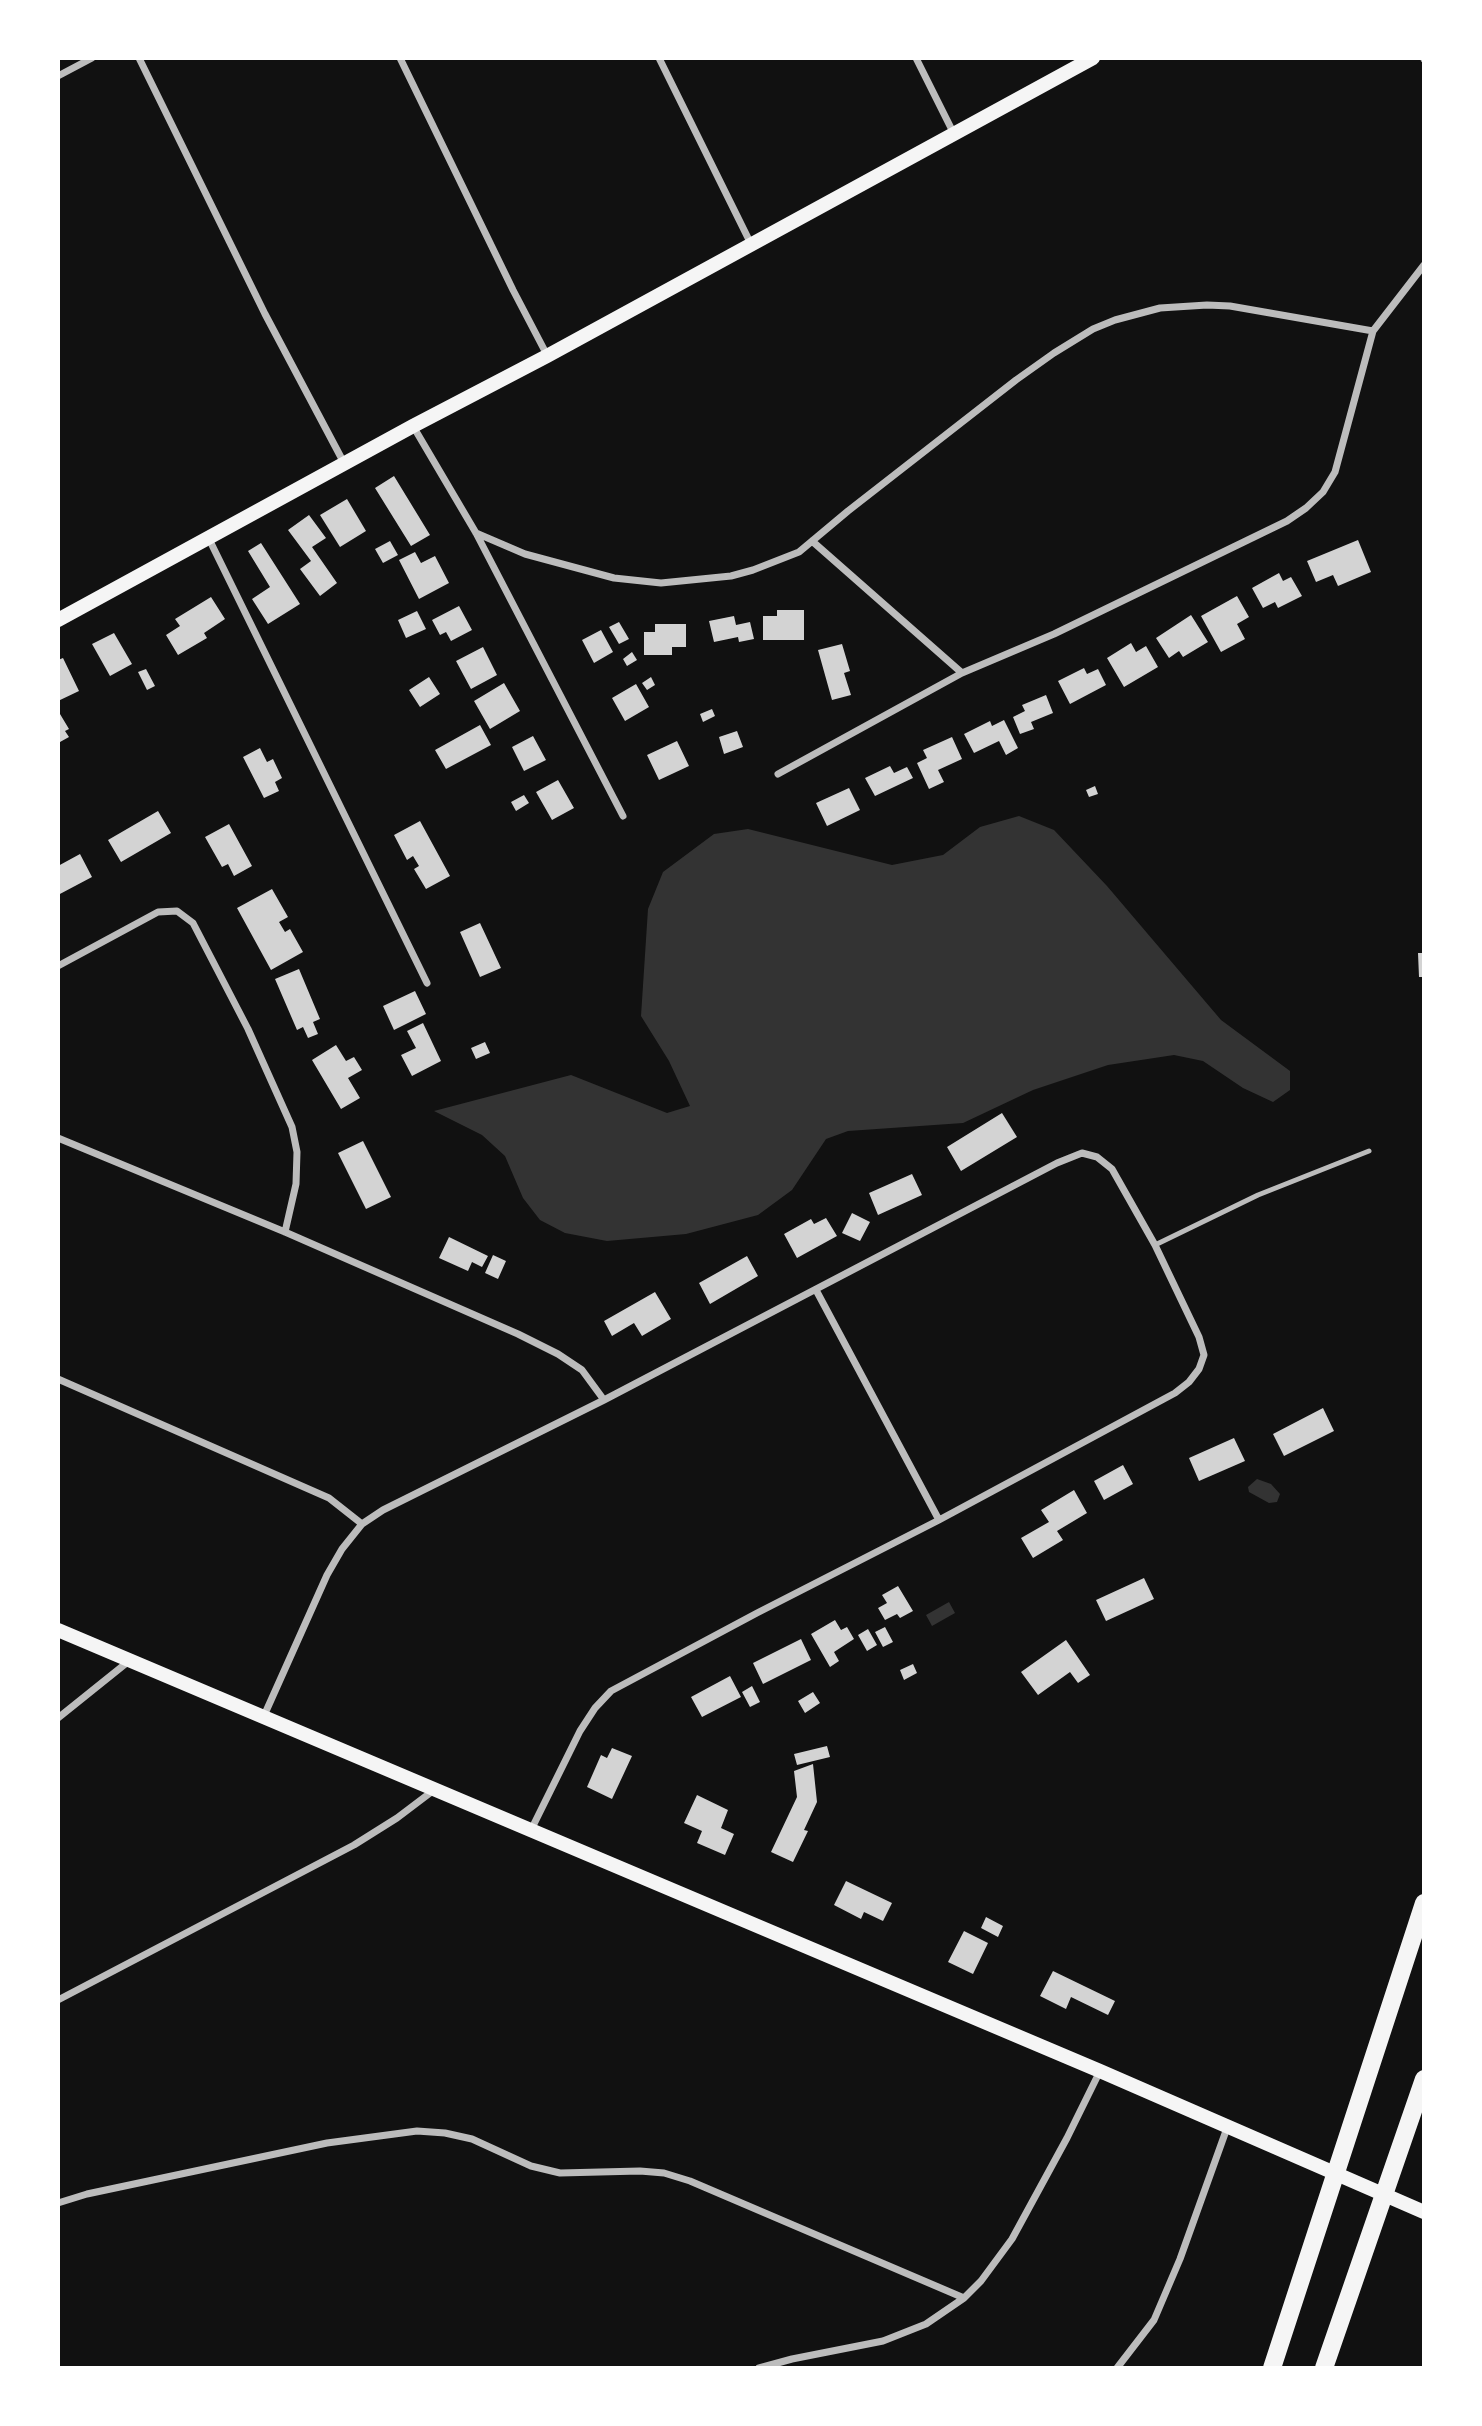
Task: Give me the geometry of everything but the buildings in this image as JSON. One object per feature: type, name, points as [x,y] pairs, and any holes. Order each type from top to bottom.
[{"type":"highway","points":[[1272,2368],[1424,1903]]},
{"type":"highway","points":[[1324,2368],[1424,2079]]},
{"type":"main road","points":[[58,620],[1093,58]]},
{"type":"main road","points":[[58,1630],[1100,2071],[1424,2212]]},
{"type":"street","points":[[58,76],[92,58]]},
{"type":"street","points":[[139,58],[258,302],[344,464]]},
{"type":"street","points":[[400,58],[547,356]]},
{"type":"street","points":[[659,58],[751,244]]},
{"type":"street","points":[[916,58],[954,134]]},
{"type":"street","points":[[778,774],[962,673],[1054,634],[1287,521],[1307,508],[1323,492],[1335,472],[1373,331],[1424,265]]},
{"type":"street","points":[[476,533],[525,554],[614,578],[661,583],[708,579],[753,570],[799,552],[1016,380],[1074,341],[1115,320],[1160,308],[1207,305],[1230,306],[1373,331]]},
{"type":"street","points":[[413,426],[476,533],[623,816]]},
{"type":"street","points":[[209,538],[427,983]]},
{"type":"street","points":[[812,541],[962,673]]},
{"type":"street","points":[[58,966],[158,912],[177,911],[193,923],[248,1028],[292,1127],[297,1152],[296,1184],[285,1232]]},
{"type":"street","points":[[58,1138],[285,1232],[558,1354],[582,1370],[604,1400]]},
{"type":"street","points":[[262,1718],[327,1575],[342,1549],[362,1524],[383,1510],[604,1400],[1057,1163],[1082,1153],[1097,1157],[1112,1169],[1155,1245],[1199,1337],[1204,1355],[1199,1369],[1189,1382],[939,1520],[611,1691],[580,1731],[531,1831]]},
{"type":"street","points":[[816,1290],[939,1520]]},
{"type":"street","points":[[58,1379],[329,1498],[362,1524]]},
{"type":"street","points":[[58,1718],[129,1661]]},
{"type":"street","points":[[58,2000],[354,1845],[397,1818],[434,1790]]},
{"type":"street","points":[[759,2368],[883,2341],[926,2324],[964,2298],[981,2281],[1012,2239],[1100,2071]]},
{"type":"street","points":[[1117,2368],[1154,2320],[1180,2259],[1227,2128]]},
{"type":"street","points":[[58,2203],[87,2194],[327,2143],[417,2131],[445,2133],[472,2139],[531,2165],[560,2173],[640,2171],[664,2173],[690,2181],[964,2298]]},
{"type":"lane","points":[[1155,1245],[1258,1195],[1369,1151]]},
{"type":"shaded area","points":[[1019,816],[1054,830],[1107,886],[1221,1020],[1290,1071],[1290,1090],[1273,1102],[1243,1088],[1203,1061],[1174,1055],[1108,1065],[1033,1090],[963,1123],[848,1131],[826,1139],[792,1190],[758,1215],[686,1234],[607,1241],[565,1233],[540,1220],[523,1198],[505,1156],[482,1135],[434,1111],[571,1075],[667,1113],[690,1106],[669,1061],[641,1016],[648,909],[663,872],[714,834],[748,829],[892,865],[943,855],[980,827]]},
{"type":"shaded area","points":[[1257,1479],[1271,1484],[1280,1494],[1277,1502],[1269,1503],[1249,1492],[1248,1487]]},
{"type":"shaded area","points":[[949,1602],[955,1613],[932,1626],[926,1615]]}]
